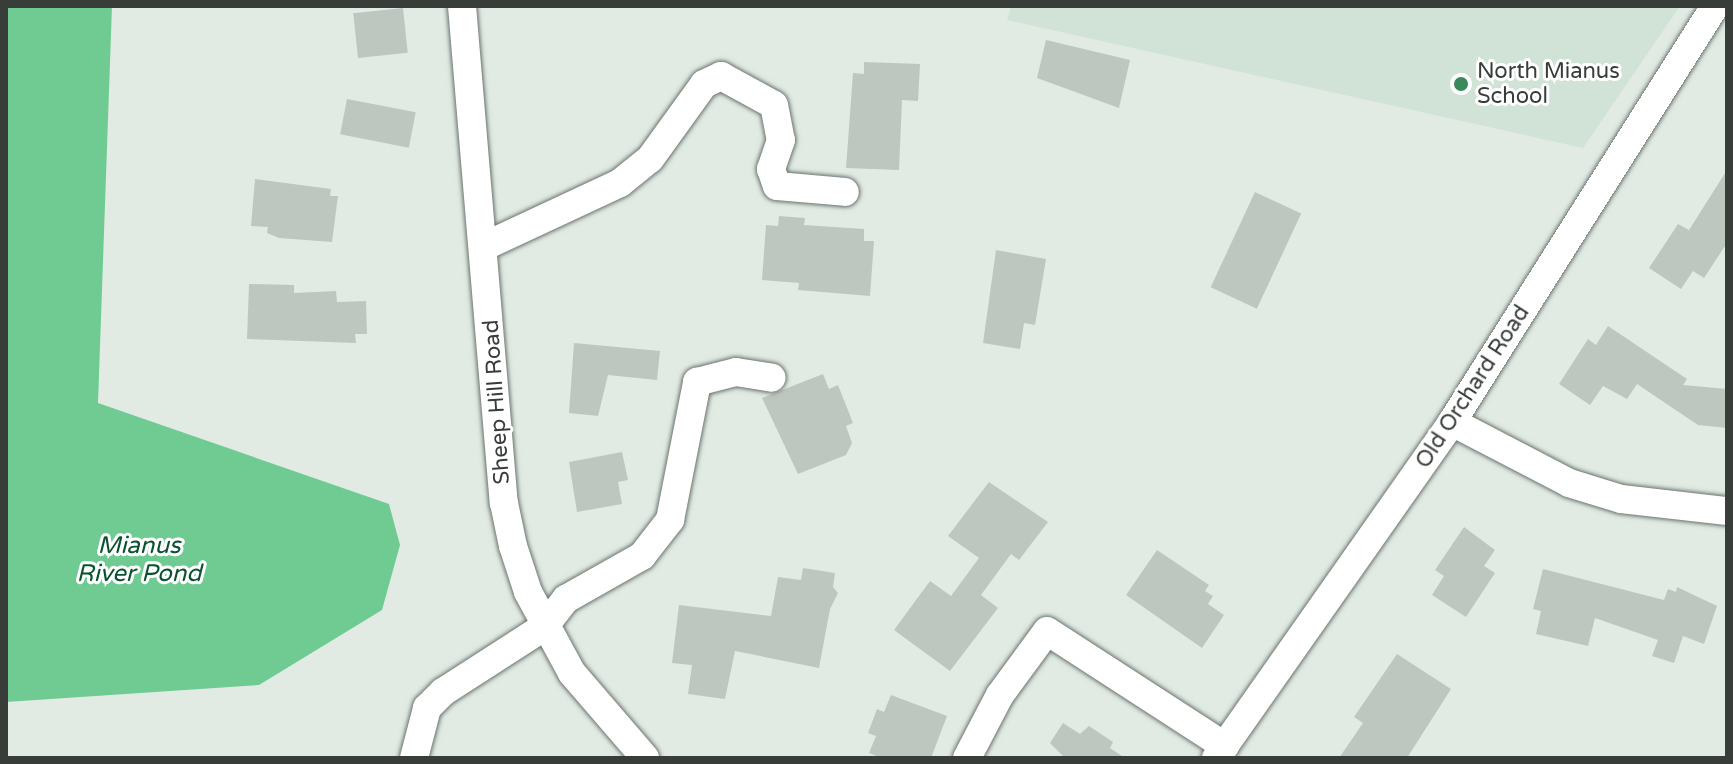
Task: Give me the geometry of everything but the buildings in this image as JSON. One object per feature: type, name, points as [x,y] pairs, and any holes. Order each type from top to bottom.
[{"type":"street","name":"Sheep Hill Road","points":[[462,6],[485,246],[504,503],[516,557],[544,627],[572,673],[645,758]]},
{"type":"street","name":"Old Orchard Road","points":[[1221,752],[1452,422],[1715,6]]},
{"type":"street","points":[[485,246],[620,183],[650,159],[704,84],[721,76],[774,105],[781,140],[771,169],[777,186],[845,192]]},
{"type":"street","points":[[414,758],[427,708],[544,627],[566,599],[642,556],[670,520],[697,382],[736,372],[772,378]]},
{"type":"street","points":[[1452,422],[1569,483],[1621,499],[1727,511]]},
{"type":"street","points":[[967,758],[1000,695],[1047,631],[1221,752]]},
{"type":"shaded area","name":"North Mianus School","points":[[1011,6],[1680,6],[1583,148],[1007,20]]},
{"type":"water","name":"Mianus River Pond","points":[[6,6],[112,6],[98,403],[389,504],[400,545],[382,610],[259,685],[6,702]]},
{"type":"place","name":"North Mianus School","points":[[1461,84]]}]
